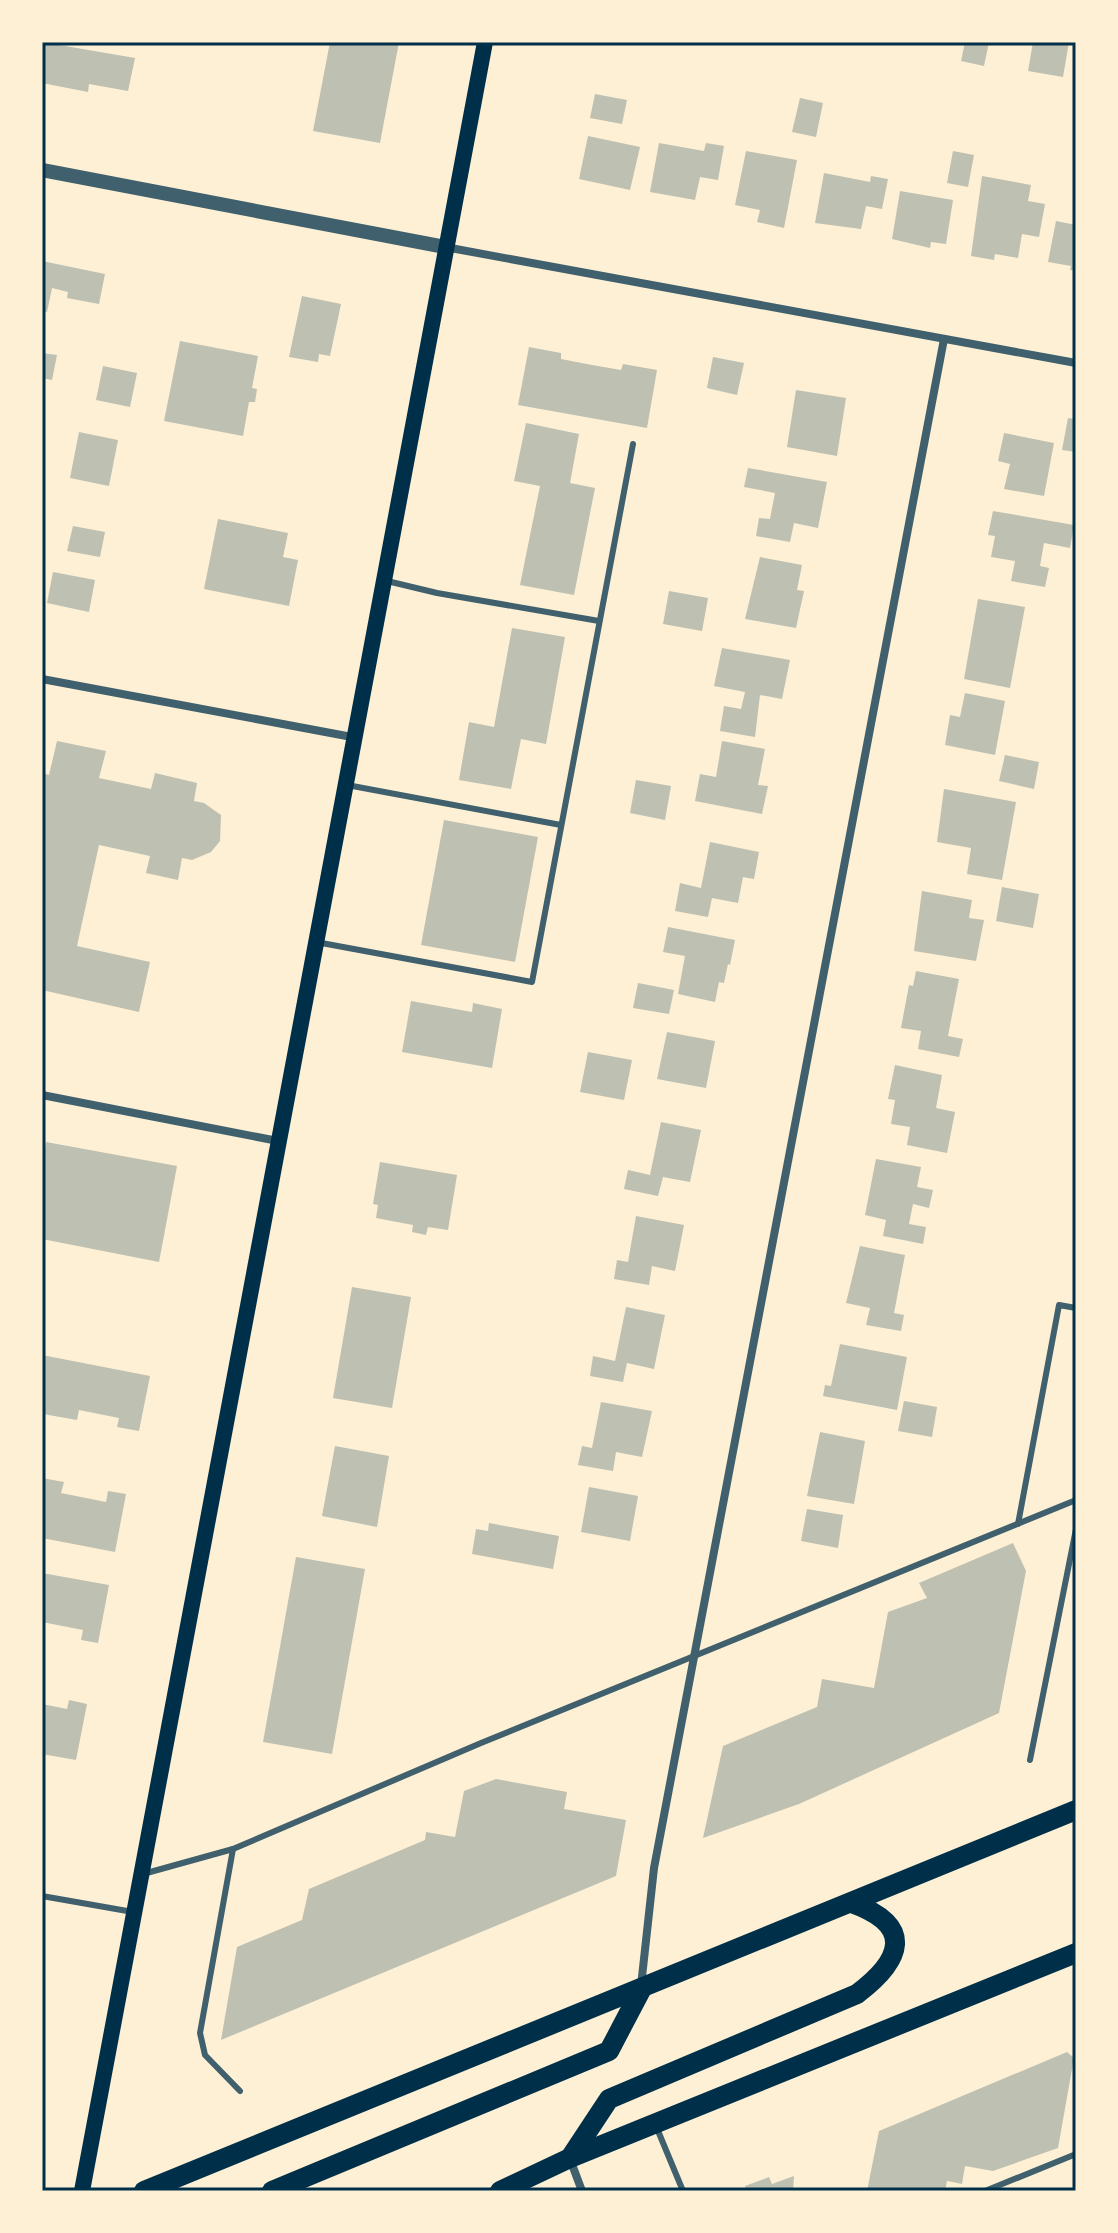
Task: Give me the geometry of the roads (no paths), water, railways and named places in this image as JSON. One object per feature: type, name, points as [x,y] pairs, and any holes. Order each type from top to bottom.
[{"type":"main road","points":[[82,2191],[352,737],[485,42]]},
{"type":"main road","points":[[144,2191],[1076,1810]]},
{"type":"main road","points":[[570,2158],[609,2099],[857,1994],[883,1974],[892,1958],[894,1938],[889,1922],[876,1912],[852,1903]]},
{"type":"main road","points":[[500,2191],[570,2158],[656,2126],[1076,1953]]},
{"type":"main road","points":[[272,2191],[609,2051],[641,1990]]},
{"type":"street","points":[[42,170],[1076,363]]},
{"type":"street","points":[[641,1990],[654,1868],[944,339]]},
{"type":"street","points":[[42,679],[352,737]]},
{"type":"street","points":[[42,1095],[278,1141]]},
{"type":"street","points":[[570,2158],[582,2191]]},
{"type":"lane","points":[[316,942],[532,982],[633,444]]},
{"type":"lane","points":[[383,580],[437,593],[599,621]]},
{"type":"lane","points":[[344,784],[561,825]]},
{"type":"lane","points":[[1018,1524],[1059,1305],[1076,1308]]},
{"type":"lane","points":[[143,1874],[233,1849],[481,1743],[1076,1500]]},
{"type":"lane","points":[[1030,1760],[1076,1529]]},
{"type":"lane","points":[[233,1849],[200,2033],[205,2055],[240,2091]]},
{"type":"lane","points":[[42,1896],[135,1912]]},
{"type":"lane","points":[[656,2126],[683,2191]]},
{"type":"lane","points":[[985,2191],[1076,2154]]}]
